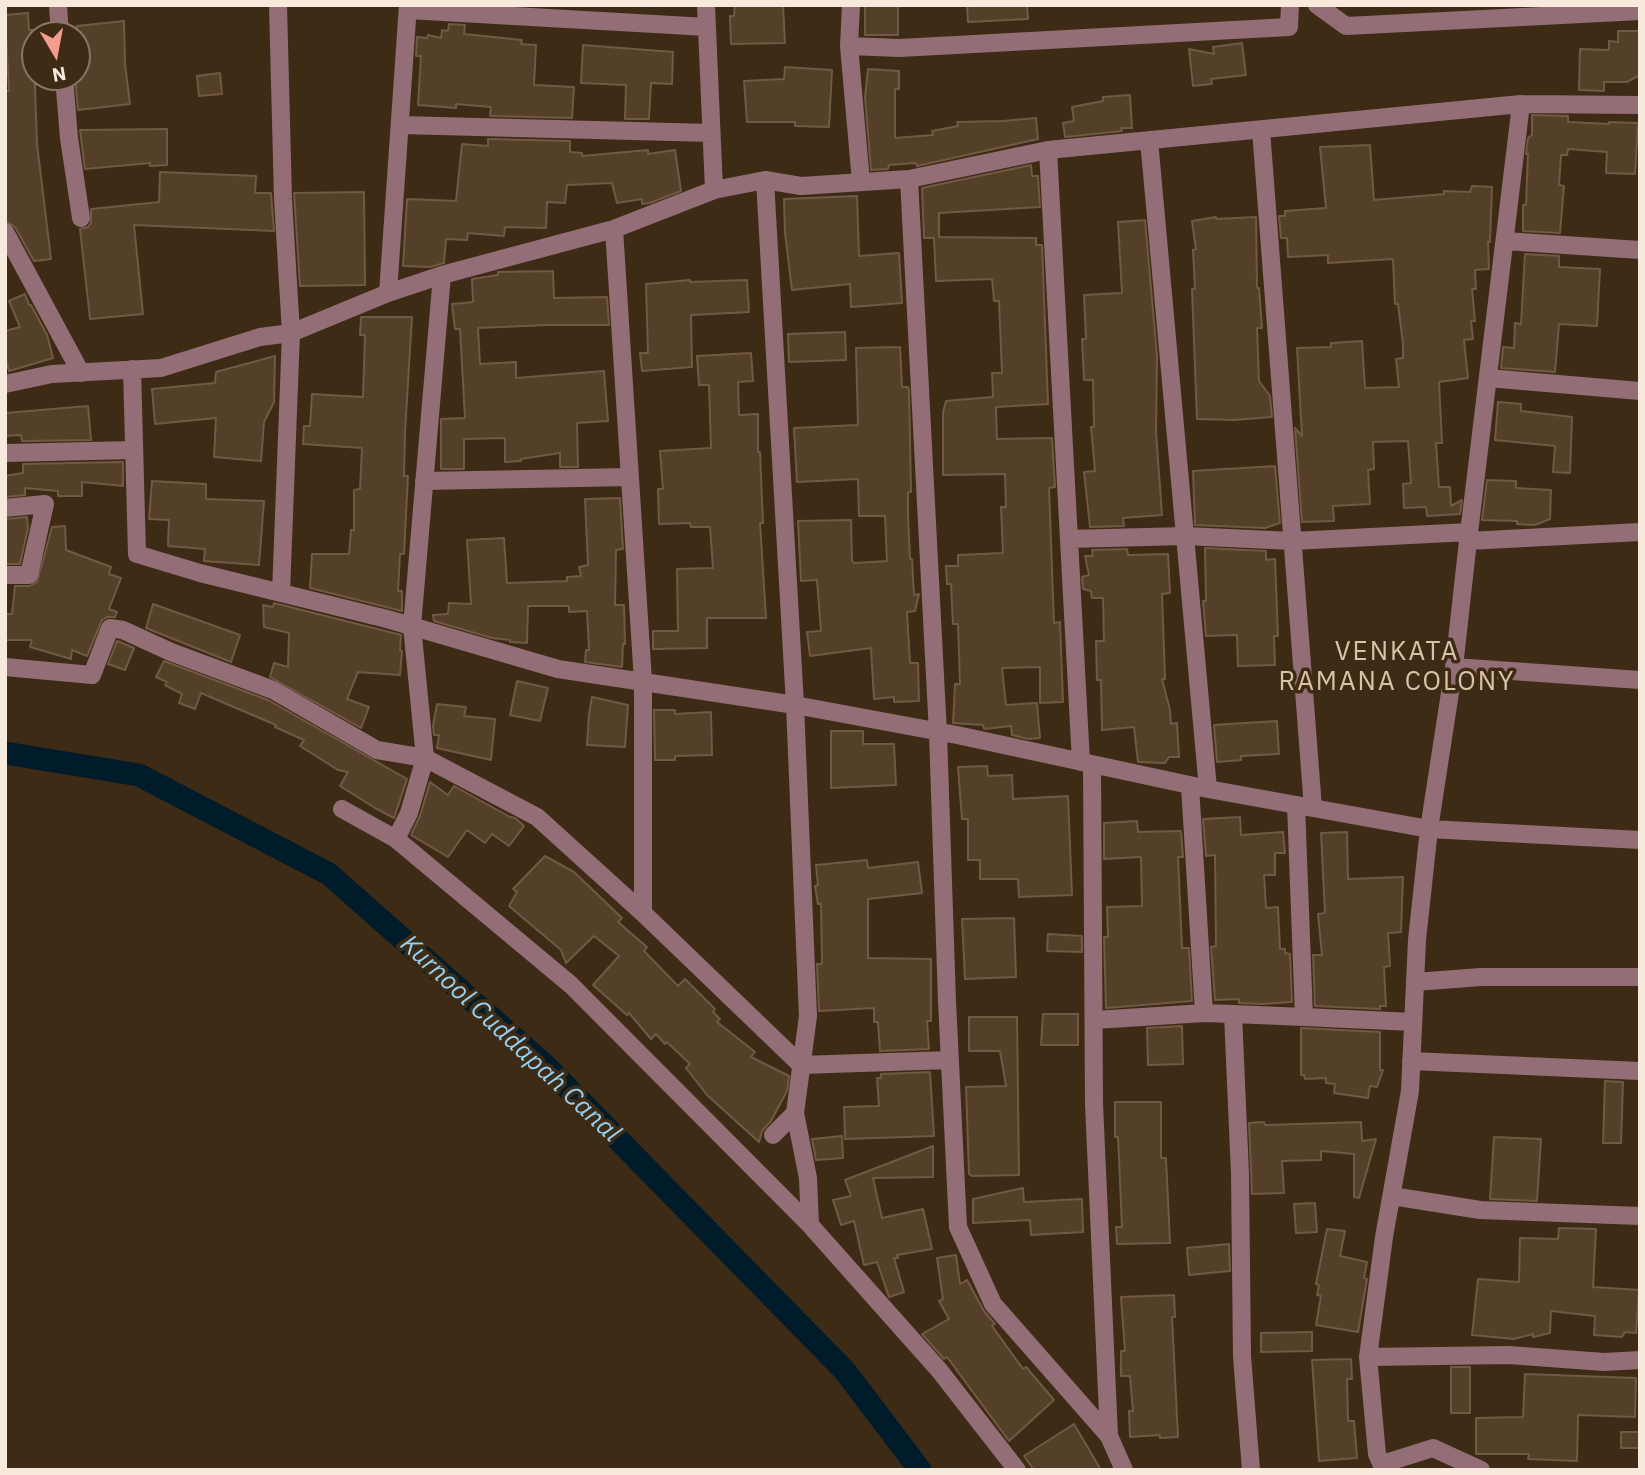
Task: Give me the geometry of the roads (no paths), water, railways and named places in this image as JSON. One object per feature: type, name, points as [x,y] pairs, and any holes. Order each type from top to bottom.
[{"type":"street","points":[[278,5],[283,199],[291,333],[281,593]]},
{"type":"street","points":[[706,5],[714,190]]},
{"type":"street","points":[[851,5],[849,46],[861,182]]},
{"type":"street","points":[[849,46],[900,48],[1289,27],[1290,5]]},
{"type":"street","points":[[1317,5],[1346,26],[1640,11]]},
{"type":"street","points":[[388,293],[408,7],[707,27]]},
{"type":"street","points":[[65,91],[81,218]]},
{"type":"street","points":[[5,384],[52,374],[161,368],[260,337],[291,333],[388,293],[442,275],[614,229],[714,190],[765,180],[802,186],[909,179],[1048,150],[1521,104],[1640,105]]},
{"type":"street","points":[[1481,1470],[1433,1448],[1383,1467],[1377,1454],[1368,1357],[1410,1091],[1417,940],[1429,830],[1454,667],[1521,104]]},
{"type":"street","points":[[400,125],[711,133]]},
{"type":"street","points":[[1261,130],[1293,541],[1305,807],[1304,1017]]},
{"type":"street","points":[[1149,140],[1185,536],[1199,788],[1204,1013]]},
{"type":"street","points":[[1048,150],[1069,539],[1087,763],[1095,1020],[1094,1104],[1109,1436]]},
{"type":"street","points":[[909,179],[938,733],[958,1227],[993,1304],[1109,1436],[1124,1470]]},
{"type":"street","points":[[765,180],[795,705],[808,1016],[795,1113],[808,1178],[810,1225]]},
{"type":"street","points":[[614,229],[643,681],[643,913]]},
{"type":"street","points":[[5,232],[81,373]]},
{"type":"street","points":[[1505,241],[1640,250]]},
{"type":"street","points":[[396,839],[409,813],[425,758],[412,626],[442,275]]},
{"type":"street","points":[[132,369],[137,555],[412,626],[558,669],[795,705],[1199,788],[1429,830],[1640,840]]},
{"type":"street","points":[[1488,378],[1640,391]]},
{"type":"street","points":[[5,453],[134,450]]},
{"type":"street","points":[[424,481],[630,477]]},
{"type":"street","points":[[5,508],[46,504],[29,575],[5,575]]},
{"type":"street","points":[[1069,539],[1185,536],[1293,541],[1640,531]]},
{"type":"street","points":[[5,667],[92,675],[110,628],[123,630],[171,652],[273,690],[377,750],[425,758],[537,817],[643,913],[801,1065],[950,1060]]},
{"type":"street","points":[[1454,667],[1640,680]]},
{"type":"street","points":[[342,809],[396,839],[571,985],[810,1225],[939,1370],[1017,1470]]},
{"type":"street","points":[[1415,982],[1481,977],[1640,977]]},
{"type":"street","points":[[1095,1020],[1204,1013],[1413,1022]]},
{"type":"street","points":[[1233,1014],[1240,1174],[1242,1356],[1251,1470]]},
{"type":"street","points":[[1411,1061],[1640,1071]]},
{"type":"street","points":[[773,1135],[795,1113]]},
{"type":"street","points":[[1392,1196],[1480,1210],[1640,1216]]},
{"type":"street","points":[[1368,1357],[1509,1355],[1604,1362],[1640,1360]]},
{"type":"waterway","name":"Kurnool Cuddapah Canal","points":[[5,753],[139,775],[329,874],[546,1066],[845,1371],[920,1470]]},
{"type":"district","name":"VENKATA RAMANA COLONY","points":[[1397,667]]}]
